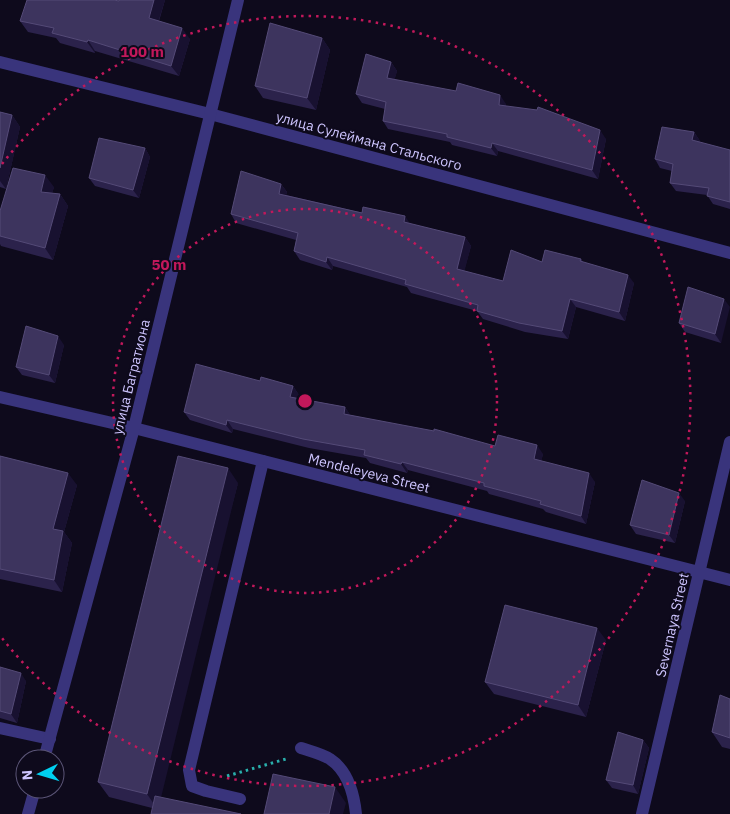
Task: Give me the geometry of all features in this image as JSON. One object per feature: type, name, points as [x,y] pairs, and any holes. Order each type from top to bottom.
[{"type":"street","name":"улица Багратиона","points":[[47,749],[134,428],[238,0]]},
{"type":"street","name":"улица Сулеймана Стальского","points":[[0,62],[210,114],[730,253]]},
{"type":"street","name":"Mendeleyeva Street","points":[[0,397],[134,428],[730,580]]},
{"type":"street","name":"Severnaya Street","points":[[642,814],[730,442]]},
{"type":"street","points":[[240,799],[192,786],[189,770],[263,461]]},
{"type":"street","points":[[0,728],[50,739]]},
{"type":"street","points":[[301,748],[330,758],[343,771],[354,798],[356,814]]},
{"type":"street","points":[[28,814],[32,799]]},
{"type":"path","points":[[206,791],[226,776],[289,758],[301,748]]},
{"type":"building","points":[[27,0],[154,0],[149,18],[182,28],[171,66],[88,40],[87,42],[52,33],[54,28],[20,21]]},
{"type":"building","points":[[270,23],[322,38],[307,98],[255,86]]},
{"type":"building","points":[[366,54],[391,62],[387,78],[456,91],[458,83],[500,95],[499,105],[537,110],[538,107],[600,130],[592,170],[492,143],[491,148],[447,137],[447,134],[383,121],[386,102],[356,94]]},
{"type":"building","points":[[0,112],[12,115],[0,168]]},
{"type":"building","points":[[662,127],[694,132],[692,140],[730,150],[730,202],[707,196],[709,188],[670,183],[673,164],[655,159]]},
{"type":"building","points":[[99,138],[145,148],[133,190],[89,178]]},
{"type":"building","points":[[13,168],[45,175],[41,192],[60,194],[45,248],[0,236],[0,211]]},
{"type":"building","points":[[241,171],[281,184],[279,194],[362,213],[363,207],[405,216],[404,222],[465,237],[457,269],[503,281],[511,250],[542,262],[545,250],[581,259],[580,261],[628,275],[619,312],[570,299],[562,331],[519,323],[477,311],[478,305],[405,284],[406,280],[327,257],[326,262],[294,251],[298,233],[231,214]]},
{"type":"building","points":[[688,287],[724,299],[715,334],[679,323]]},
{"type":"building","points":[[26,326],[58,336],[49,375],[16,367]]},
{"type":"building","points":[[196,364],[260,381],[261,377],[293,386],[290,397],[345,407],[344,414],[434,431],[434,429],[495,446],[498,435],[537,445],[534,459],[589,473],[581,516],[540,504],[541,501],[484,486],[484,483],[402,462],[401,464],[364,455],[365,450],[303,439],[227,420],[226,425],[184,412]]},
{"type":"building","points":[[0,456],[68,473],[53,529],[63,531],[54,580],[0,569]]},
{"type":"building","points":[[178,456],[228,468],[147,794],[98,782]]},
{"type":"building","points":[[642,480],[679,493],[669,535],[630,525]]},
{"type":"building","points":[[505,605],[597,628],[578,705],[485,682]]},
{"type":"building","points":[[0,667],[21,673],[11,714],[0,711]]},
{"type":"building","points":[[720,695],[730,699],[730,738],[712,732]]},
{"type":"building","points":[[618,732],[643,740],[633,785],[606,780]]},
{"type":"building","points":[[273,774],[335,787],[329,814],[264,814]]},
{"type":"building","points":[[155,796],[241,814],[151,814]]}]
